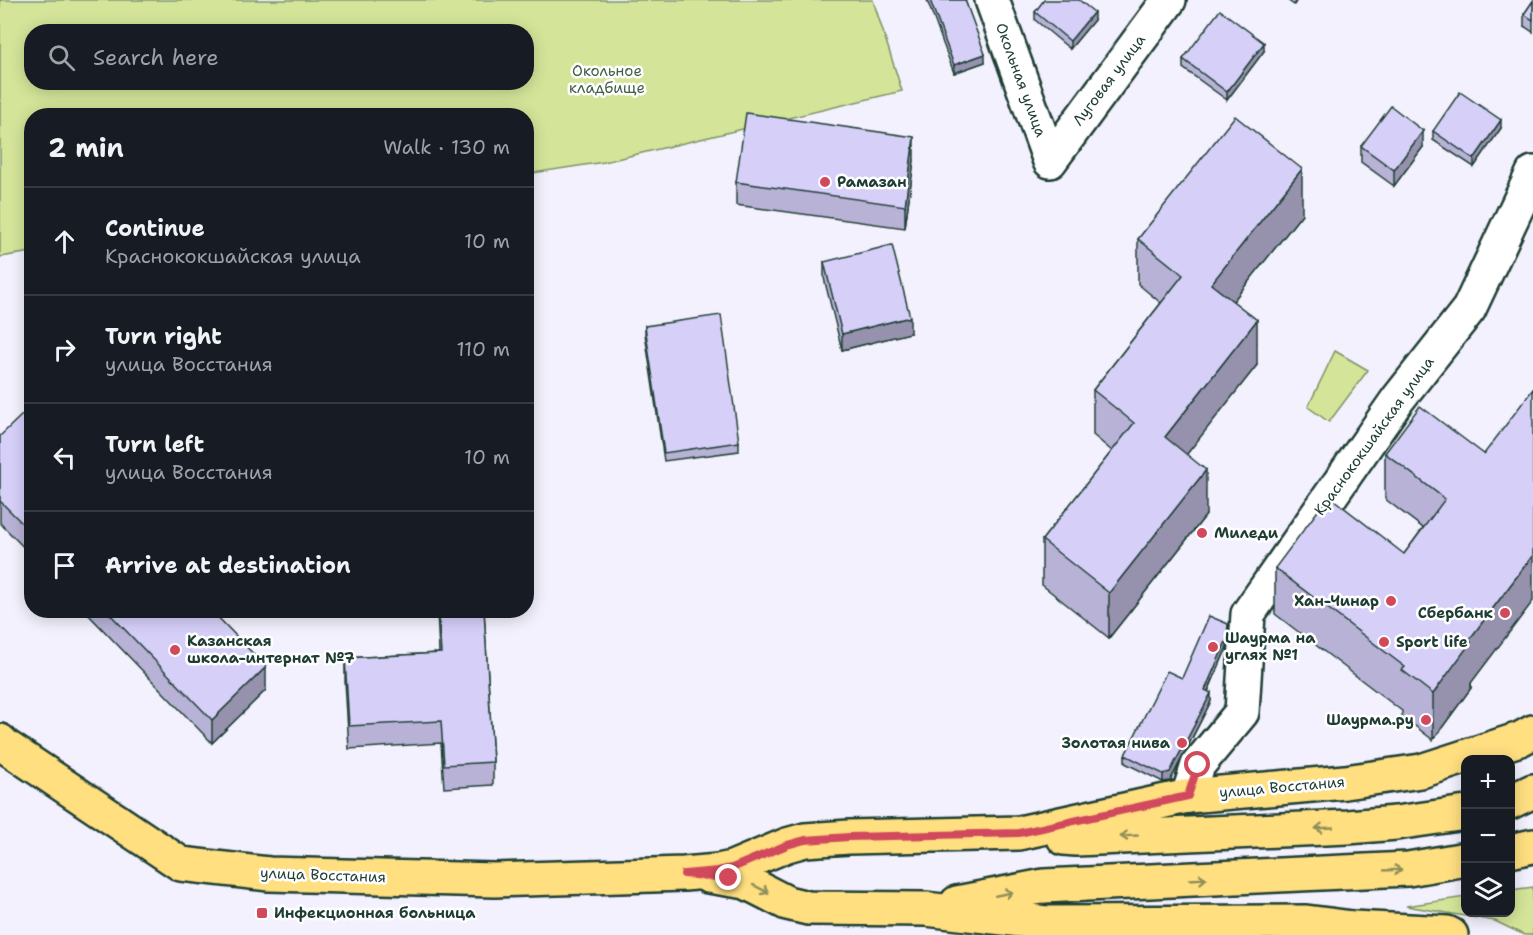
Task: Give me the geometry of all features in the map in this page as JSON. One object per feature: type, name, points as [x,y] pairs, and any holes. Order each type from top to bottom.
[{"type":"main road","name":"улица Восстания","points":[[0,741],[181,864],[269,874],[495,880],[718,871],[732,868],[805,840],[1019,833],[1188,796],[1345,782],[1421,771],[1520,739],[1533,732]]},
{"type":"main road","points":[[1515,800],[1533,791]]},
{"type":"main road","points":[[1019,833],[1076,839],[1396,823],[1461,814]]},
{"type":"main road","points":[[1515,850],[1533,846]]},
{"type":"main road","points":[[926,909],[1044,886],[1408,869],[1461,860]]},
{"type":"main road","name":"улица Восстания","points":[[684,874],[746,882],[787,903],[808,908],[926,909]]},
{"type":"main road","points":[[926,909],[1046,923],[1306,922],[1451,935]]},
{"type":"street","name":"Окольная улица","points":[[992,0],[1050,161]]},
{"type":"street","name":"Луговая улица","points":[[1050,161],[1169,0]]},
{"type":"street","name":"Краснококшайская улица","points":[[1188,796],[1198,765],[1242,712],[1248,614],[1398,399],[1469,309],[1533,173]]},
{"type":"green space","name":"Окольное кладбище","points":[[0,0],[873,0],[902,91],[604,162],[534,173],[534,108],[24,108],[24,253],[0,257]]},
{"type":"green space","points":[[1335,351],[1368,370],[1329,422],[1308,407]]},
{"type":"green space","points":[[1533,887],[1533,935],[1524,935],[1495,921],[1471,917],[1515,917],[1515,889]]},
{"type":"green space","points":[[1461,898],[1461,915],[1406,906]]},
{"type":"building","points":[[930,0],[965,0],[985,54],[954,65]]},
{"type":"building","points":[[1044,0],[1079,0],[1094,12],[1070,41],[1035,12]]},
{"type":"building","points":[[1533,1],[1533,20],[1524,14]]},
{"type":"building","points":[[1220,10],[1264,43],[1227,92],[1183,59]]},
{"type":"building","points":[[1460,92],[1501,120],[1474,159],[1433,131]]},
{"type":"building","points":[[1391,106],[1423,131],[1394,170],[1361,146]]},
{"type":"building","name":"Рамазан","points":[[746,113],[914,137],[905,206],[736,182]]},
{"type":"building","points":[[1235,116],[1302,169],[1211,284],[1257,320],[1165,437],[1206,470],[1109,593],[1042,540],[1134,423],[1093,390],[1183,275],[1138,239]]},
{"type":"building","points":[[892,245],[910,317],[842,334],[824,262]]},
{"type":"building","points":[[721,315],[739,442],[664,453],[645,326]]},
{"type":"building","points":[[1533,389],[1533,555],[1469,640],[1471,642],[1433,694],[1402,670],[1405,667],[1275,568],[1329,496],[1404,554],[1445,499],[1385,453],[1420,406],[1484,454]]},
{"type":"building","points":[[22,415],[24,417],[24,525],[0,501],[0,436]]},
{"type":"building","points":[[1209,616],[1228,624],[1227,639],[1205,690],[1211,693],[1170,772],[1163,774],[1125,755],[1167,671],[1182,678]]},
{"type":"building","name":"Казанская школа-интернат №7","points":[[114,618],[219,618],[266,667],[212,720]]},
{"type":"building","points":[[439,618],[484,618],[493,762],[444,765],[441,721],[349,726],[345,658],[441,653]]},
{"type":"place","name":"Рамазан","points":[[825,182]]},
{"type":"place","name":"Миледи","points":[[1202,533]]},
{"type":"place","name":"Хан-Чинар","points":[[1391,601]]},
{"type":"place","name":"Сбербанк","points":[[1505,613]]},
{"type":"place","name":"Sport life","points":[[1384,642]]},
{"type":"place","name":"Шаурма на углях №1","points":[[1213,647]]},
{"type":"place","name":"Казанская школа-интернат №7","points":[[175,650]]},
{"type":"place","name":"Шаурма.ру","points":[[1426,720]]},
{"type":"place","name":"Золотая нива","points":[[1182,743]]},
{"type":"place","name":"Инфекционная больница","points":[[262,913]]},
{"type":"route","points":[[729,878],[684,874],[732,868],[805,840],[1019,833],[1188,796],[1198,765]]}]
